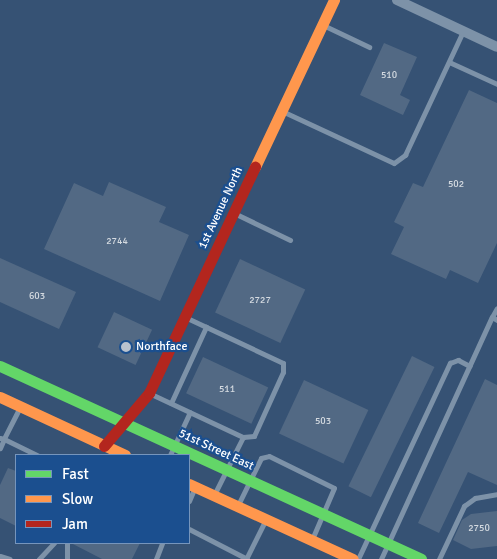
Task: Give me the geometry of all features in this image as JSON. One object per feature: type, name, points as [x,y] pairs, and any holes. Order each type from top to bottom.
[{"type":"main road","name":"1st Avenue North","points":[[101,450],[149,393],[334,0]]},
{"type":"main road","name":"51st Street East","points":[[0,366],[126,422],[172,451]]},
{"type":"main road","points":[[0,397],[101,450],[121,454]]},
{"type":"main road","name":"51st Street East","points":[[190,457],[226,470],[421,559]]},
{"type":"main road","points":[[192,485],[353,559]]},
{"type":"street","points":[[396,0],[497,47]]},
{"type":"lane","points":[[322,25],[369,47]]},
{"type":"lane","points":[[281,111],[394,163],[405,155],[464,31]]},
{"type":"lane","points":[[449,62],[497,84]]},
{"type":"lane","points":[[233,213],[290,240]]},
{"type":"lane","points":[[381,559],[470,366],[495,319],[497,308]]},
{"type":"lane","points":[[149,393],[242,436],[254,436],[284,367],[184,317]]},
{"type":"lane","points":[[171,403],[206,327]]},
{"type":"lane","points":[[358,559],[450,363],[458,360],[470,366]]},
{"type":"lane","points":[[0,448],[2,438],[20,406]]},
{"type":"lane","points":[[172,451],[190,412]]},
{"type":"lane","points":[[214,496],[242,436]]},
{"type":"lane","points":[[2,438],[34,454]]},
{"type":"lane","points":[[237,506],[264,456],[304,472],[334,488],[311,540]]},
{"type":"lane","points":[[439,559],[464,506],[475,498],[497,494]]},
{"type":"lane","points":[[190,530],[246,559],[266,519]]},
{"type":"lane","points":[[39,559],[53,544]]},
{"type":"lane","points":[[67,544],[67,559]]},
{"type":"lane","points":[[156,559],[162,544]]},
{"type":"lane","points":[[0,556],[10,559]]},
{"type":"building","points":[[384,43],[417,57],[400,95],[410,100],[403,115],[360,95]]},
{"type":"building","points":[[469,90],[497,103],[497,243],[478,283],[450,270],[446,279],[391,254],[404,227],[394,222],[413,183],[423,187]]},
{"type":"building","points":[[109,182],[166,207],[159,222],[189,235],[160,301],[44,249],[74,183],[103,196]]},
{"type":"building","points":[[0,258],[76,292],[59,329],[0,302]]},
{"type":"building","points":[[240,259],[305,289],[280,343],[215,312]]},
{"type":"building","points":[[114,312],[152,330],[136,365],[98,347]]},
{"type":"building","points":[[412,356],[434,367],[371,497],[348,486]]},
{"type":"building","points":[[203,357],[268,387],[251,424],[186,393]]},
{"type":"building","points":[[485,379],[497,385],[497,485],[468,472],[439,533],[418,523]]},
{"type":"building","points":[[304,380],[368,410],[343,463],[279,433]]},
{"type":"building","points":[[8,468],[15,471],[15,526],[0,518],[0,485]]},
{"type":"building","points":[[497,511],[497,546],[471,549],[453,540],[462,520],[471,514]]},
{"type":"building","points":[[73,544],[140,544],[132,559],[102,559]]},
{"type":"traffic: fast","points":[[0,366],[421,559]]},
{"type":"traffic: slow","points":[[255,167],[334,0]]},
{"type":"traffic: slow","points":[[0,397],[123,454]]},
{"type":"traffic: slow","points":[[190,484],[353,559]]},
{"type":"traffic: jam","points":[[104,446],[149,393],[255,167]]},
{"type":"place","name":"Northface","points":[[126,347]]}]
